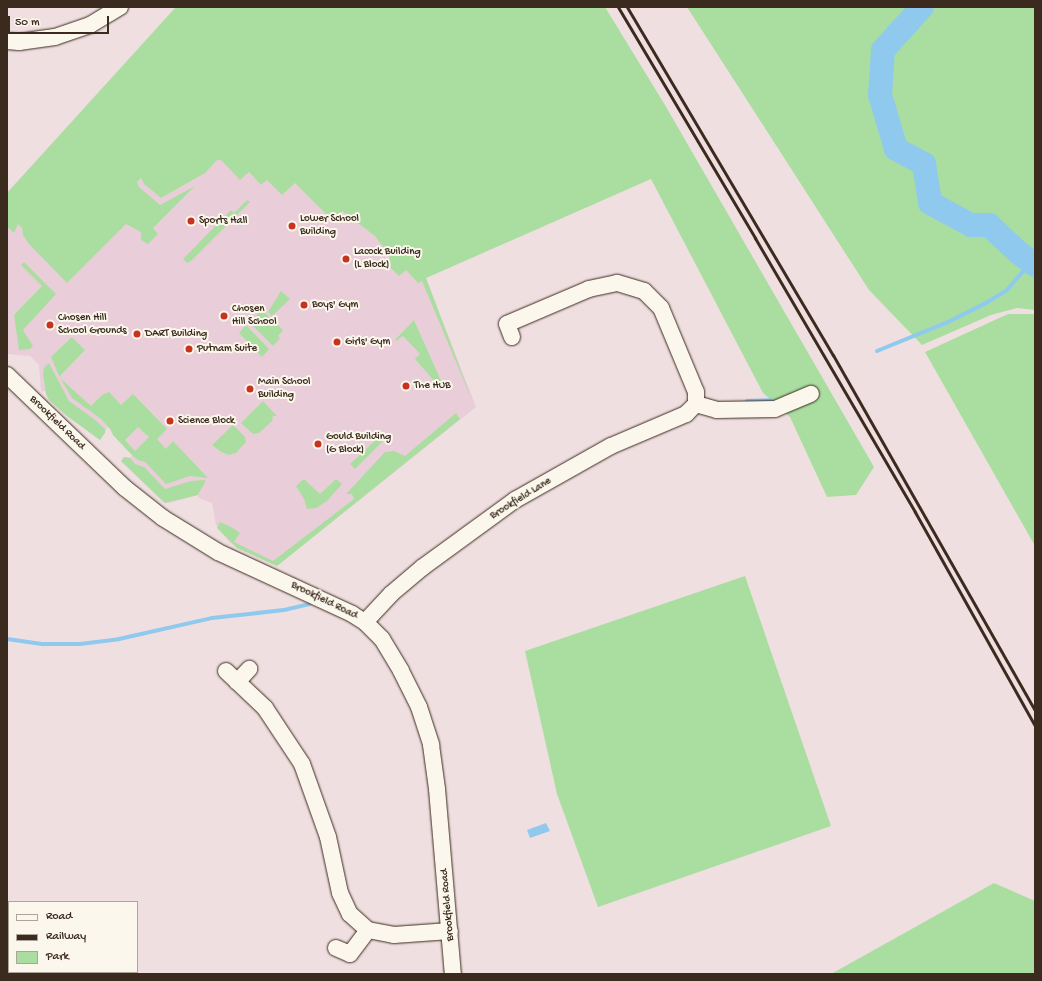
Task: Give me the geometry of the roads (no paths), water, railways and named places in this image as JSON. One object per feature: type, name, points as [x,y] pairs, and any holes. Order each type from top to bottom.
[{"type":"street","points":[[7,41],[19,42],[55,37],[90,25],[120,7]]},
{"type":"street","points":[[512,337],[507,324],[589,289],[617,283],[644,291],[661,308],[696,392],[696,404],[716,410],[775,409],[811,394]]},
{"type":"street","name":"Brookfield Road","points":[[7,375],[125,488],[163,518],[218,552],[310,593],[365,622],[382,639],[401,671],[419,707],[431,745],[437,789],[453,974]]},
{"type":"street","name":"Brookfield Lane","points":[[365,622],[391,594],[423,567],[515,500],[611,446],[686,414],[696,404]]},
{"type":"street","points":[[237,682],[249,669]]},
{"type":"street","points":[[226,671],[264,708],[302,764],[328,837],[340,893],[350,914],[368,930],[394,935],[450,931]]},
{"type":"street","points":[[346,956],[368,930]]},
{"type":"water","points":[[546,823],[550,831],[530,838],[527,830]]},
{"type":"waterway","points":[[922,7],[883,50],[880,95],[896,149],[924,164],[930,203],[971,225],[989,225],[1019,253],[1035,265]]},
{"type":"waterway","points":[[877,351],[948,322],[984,304],[1006,291],[1031,262]]},
{"type":"waterway","points":[[747,401],[771,400]]},
{"type":"waterway","points":[[7,639],[44,644],[80,644],[119,639],[212,618],[284,610],[309,604]]},
{"type":"railway","points":[[618,7],[915,512],[1035,726]]},
{"type":"railway","points":[[627,7],[833,355],[1035,710]]},
{"type":"place","name":"Sports Hall","points":[[191,221]]},
{"type":"place","name":"Lower School Building","points":[[292,226]]},
{"type":"place","name":"Lacock Building (L Block)","points":[[346,259]]},
{"type":"place","name":"Boys' Gym","points":[[304,305]]},
{"type":"place","name":"Chosen Hill School","points":[[224,316]]},
{"type":"place","name":"Chosen Hill School Grounds","points":[[50,325]]},
{"type":"place","name":"DART Building","points":[[137,334]]},
{"type":"place","name":"Girls' Gym","points":[[337,342]]},
{"type":"place","name":"Putnam Suite","points":[[189,349]]},
{"type":"place","name":"The HUB","points":[[406,386]]},
{"type":"place","name":"Main School Building","points":[[250,389]]},
{"type":"place","name":"Science Block","points":[[170,421]]},
{"type":"place","name":"Gould Building (G Block)","points":[[318,444]]}]
